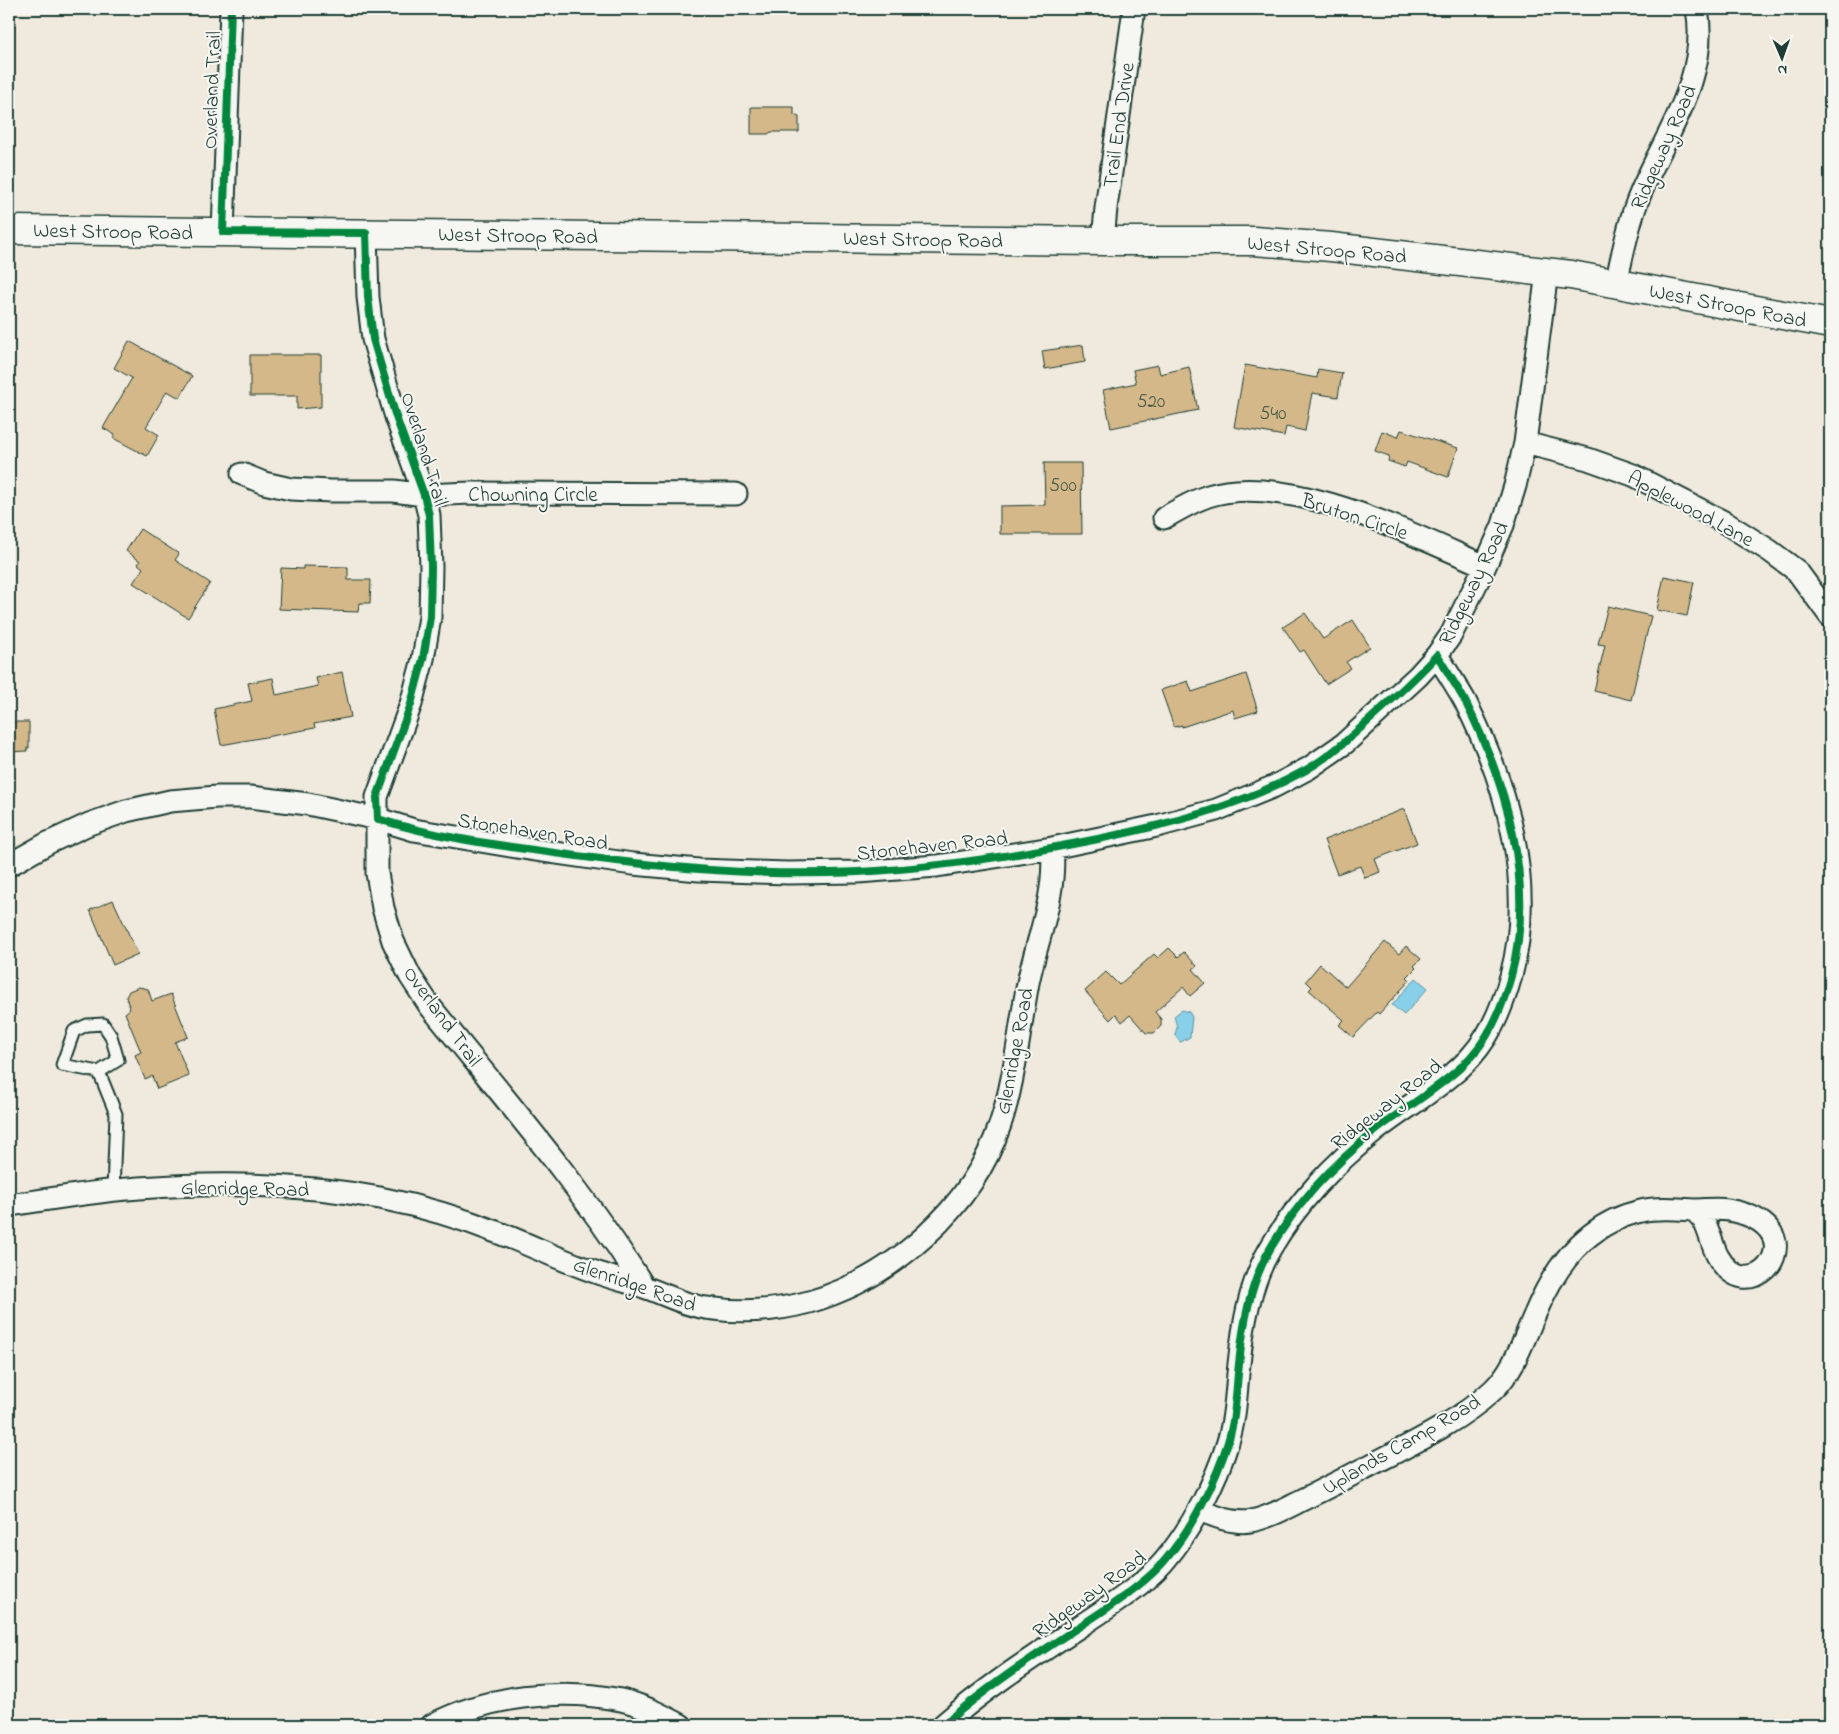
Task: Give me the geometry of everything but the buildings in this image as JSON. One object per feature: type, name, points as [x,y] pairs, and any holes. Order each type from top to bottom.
[{"type":"main road","name":"West Stroop Road","points":[[9,230],[1254,241],[1331,247],[1547,272],[1830,324]]},
{"type":"street","name":"Overland Trail","points":[[223,232],[231,9]]},
{"type":"street","name":"Trail End Drive","points":[[1104,241],[1106,208],[1134,9]]},
{"type":"street","name":"Ridgeway Road","points":[[1616,284],[1625,240],[1637,201],[1685,101],[1695,71],[1699,43],[1697,9]]},
{"type":"street","name":"Overland Trail","points":[[366,233],[368,297],[373,339],[396,417],[424,495],[428,515],[431,567],[430,617],[423,659],[411,704],[377,797],[377,872],[383,908],[393,941],[410,976],[429,1005],[580,1191],[644,1286]]},
{"type":"street","name":"Ridgeway Road","points":[[943,1725],[970,1701],[1097,1615],[1146,1578],[1166,1560],[1200,1510],[1227,1444],[1234,1416],[1244,1325],[1255,1283],[1268,1252],[1295,1210],[1319,1181],[1375,1131],[1458,1070],[1476,1052],[1489,1034],[1503,1006],[1514,965],[1520,921],[1521,893],[1514,843],[1504,797],[1482,736],[1463,698],[1437,655],[1451,635],[1486,566],[1503,525],[1515,486],[1524,444],[1547,272]]},
{"type":"street","name":"Applewood Lane","points":[[1524,444],[1588,459],[1633,475],[1724,522],[1770,551],[1797,571],[1830,616]]},
{"type":"street","name":"Chowning Circle","points":[[242,474],[264,483],[291,489],[330,491],[394,490],[424,495],[471,493],[736,494]]},
{"type":"street","name":"Bruton Circle","points":[[1164,518],[1189,504],[1209,496],[1236,490],[1264,490],[1308,498],[1343,508],[1486,566]]},
{"type":"street","name":"Stonehaven Road","points":[[9,865],[48,843],[89,824],[126,811],[170,801],[217,796],[250,797],[308,804],[378,819],[414,830],[633,864],[699,870],[788,873],[858,872],[937,866],[1052,848],[1165,824],[1216,810],[1275,786],[1309,768],[1345,743],[1418,676],[1437,655]]},
{"type":"street","name":"Glenridge Road","points":[[9,1205],[113,1191],[190,1185],[255,1184],[324,1190],[381,1198],[432,1211],[494,1231],[600,1274],[644,1286],[689,1305],[746,1311],[780,1308],[810,1302],[846,1288],[879,1270],[913,1247],[940,1222],[965,1193],[985,1160],[999,1128],[1009,1095],[1030,970],[1052,887],[1054,868],[1052,848]]},
{"type":"street","name":"Uplands Camp Road","points":[[1200,1510],[1216,1518],[1240,1521],[1250,1521],[1276,1512],[1330,1486],[1465,1412],[1492,1390],[1506,1374],[1518,1353],[1546,1288],[1562,1262],[1580,1244],[1601,1228],[1642,1210],[1666,1208],[1694,1210]]},
{"type":"street","points":[[432,1725],[476,1708],[512,1699],[551,1694],[590,1695],[622,1700],[654,1711],[681,1725]]},
{"type":"lane","points":[[103,1024],[111,1036],[118,1060],[99,1072],[62,1065],[74,1031],[87,1025],[103,1024]]},
{"type":"lane","points":[[99,1072],[116,1114],[113,1191]]},
{"type":"water","points":[[1416,978],[1428,988],[1404,1015],[1392,1005]]},
{"type":"water","points":[[1182,1010],[1189,1012],[1192,1017],[1190,1037],[1181,1042],[1175,1035],[1177,1027],[1174,1016]]},
{"type":"cycle path","points":[[231,9],[223,232],[366,233],[368,297],[373,339],[396,417],[424,495],[429,515],[430,617],[423,659],[411,704],[377,797],[378,819],[443,836],[488,843],[593,858],[706,870],[782,873],[888,870],[978,860],[1098,839],[1152,827],[1231,804],[1281,783],[1316,764],[1334,751],[1400,693],[1437,655],[1465,701],[1480,733],[1505,800],[1519,870],[1520,906],[1518,941],[1511,976],[1503,1002],[1492,1026],[1479,1047],[1461,1067],[1441,1084],[1375,1131],[1317,1185],[1292,1215],[1270,1249],[1257,1276],[1245,1319],[1231,1433],[1217,1472],[1202,1504],[1176,1547],[1157,1569],[1122,1598],[1006,1676],[943,1725]]}]
